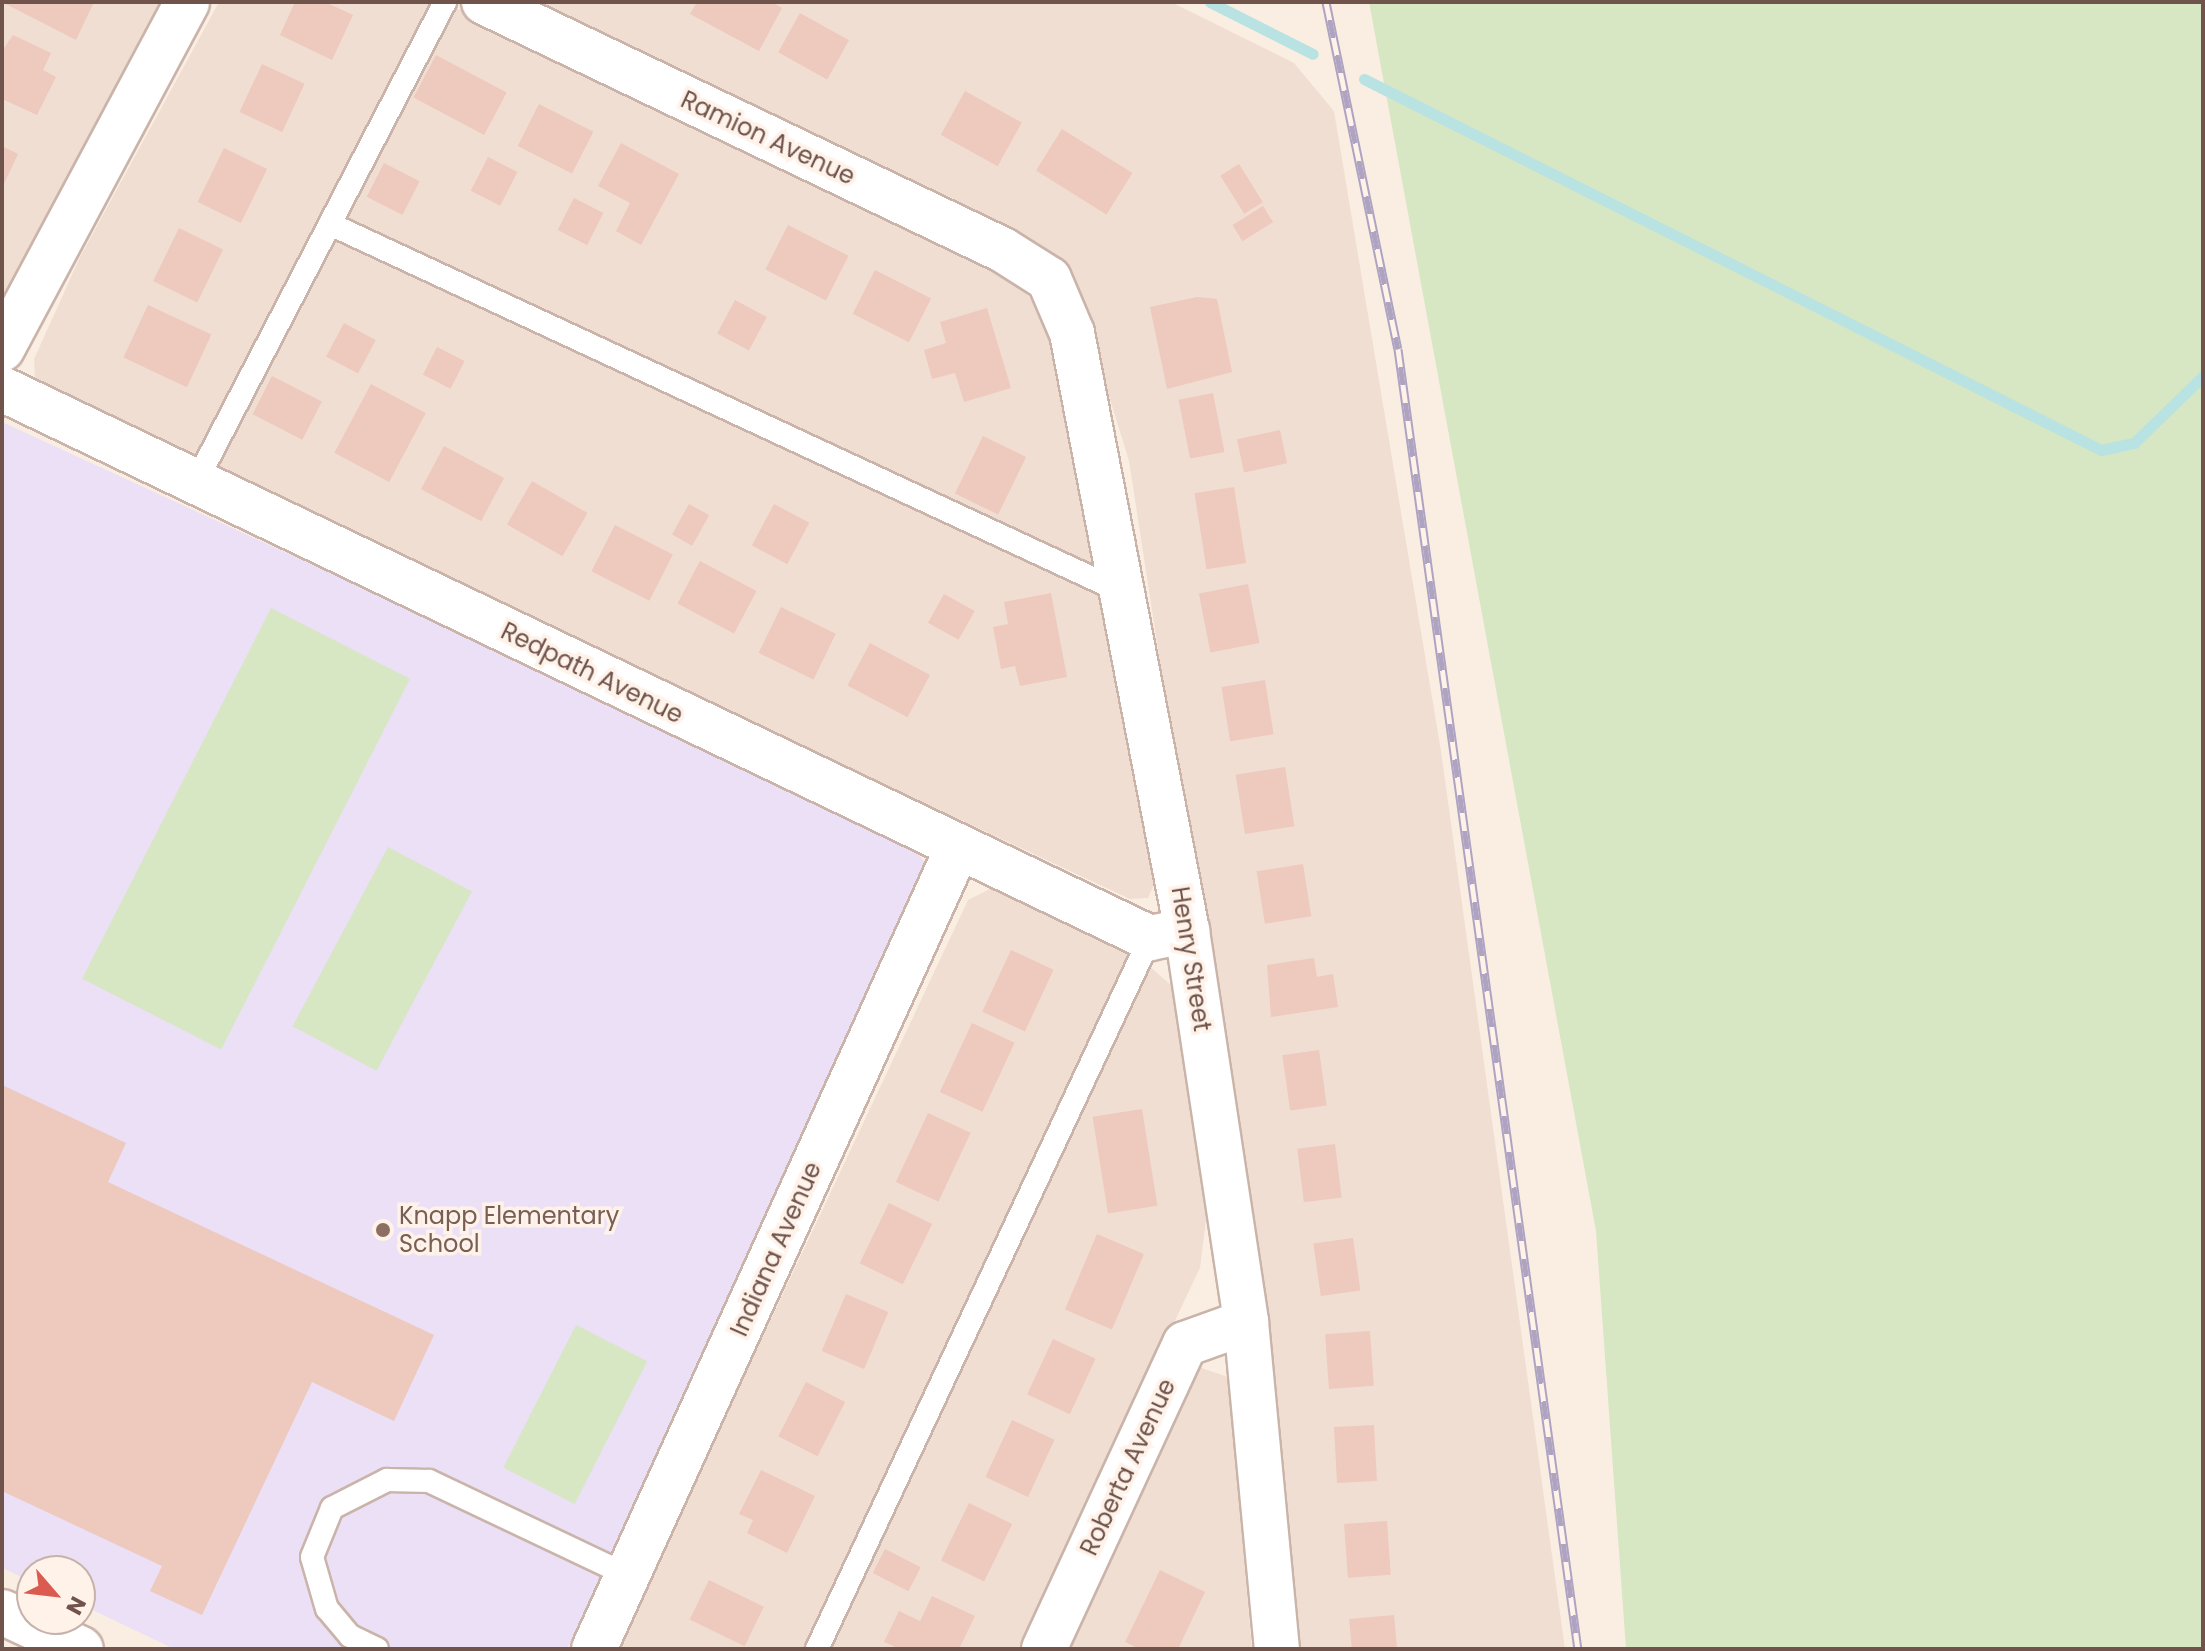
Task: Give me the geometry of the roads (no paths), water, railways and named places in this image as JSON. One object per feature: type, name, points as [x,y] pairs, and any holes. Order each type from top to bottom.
[{"type":"street","points":[[2,349],[187,2]]},
{"type":"street","name":"Ramion Avenue","points":[[484,2],[1003,250],[1049,279]]},
{"type":"street","name":"Henry Street","points":[[1049,279],[1072,333],[1123,593],[1169,934],[1246,1322],[1277,1649]]},
{"type":"street","name":"Redpath Avenue","points":[[2,389],[957,849],[1169,934]]},
{"type":"street","name":"Indiana Avenue","points":[[594,1649],[957,849]]},
{"type":"street","name":"Roberta Avenue","points":[[1044,1649],[1185,1344],[1246,1322]]},
{"type":"street","points":[[2,1612],[81,1649]]},
{"type":"lane","points":[[196,482],[445,2]]},
{"type":"lane","points":[[330,224],[1123,593]]},
{"type":"lane","points":[[817,1649],[1169,934]]},
{"type":"lane","points":[[377,1649],[350,1636],[327,1609],[312,1557],[332,1508],[387,1480],[429,1481],[627,1575]]},
{"type":"waterway","points":[[1210,2],[1313,54]]},
{"type":"waterway","points":[[1364,79],[2101,450],[2134,443],[2203,376]]},
{"type":"railway","points":[[1326,2],[1398,349],[1578,1649]]},
{"type":"place","name":"Knapp Elementary School","points":[[383,1230]]}]
